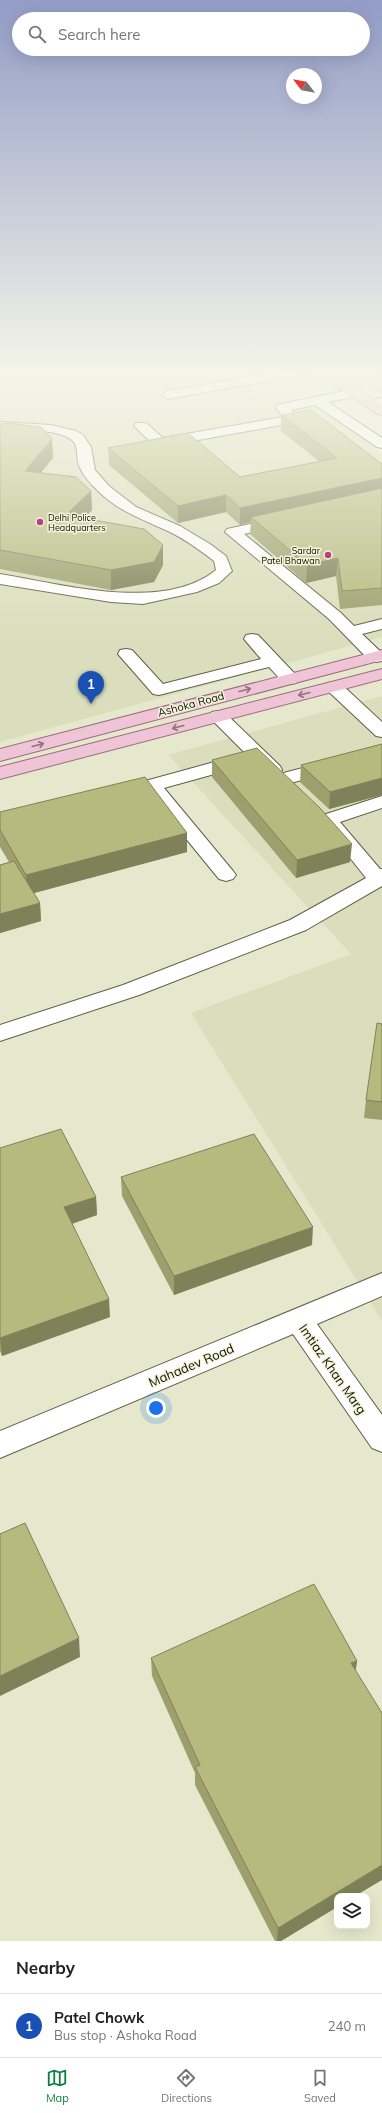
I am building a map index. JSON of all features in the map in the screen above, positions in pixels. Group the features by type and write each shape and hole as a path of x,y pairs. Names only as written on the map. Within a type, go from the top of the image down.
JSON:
{"main road":[{"name":"Ashoka Road","path":"0,755 379,656"},
{"name":"Ashoka Road","path":"0,773 382,674"}],"street":[{"path":"0,578 111,598 143,599 191,589 213,580 224,570 221,559 195,540 176,530 131,512 94,479 86,466 85,460"},
{"path":"292,519 232,532 335,616 379,656"},
{"path":"351,632 382,624"},
{"path":"252,639 290,679"},
{"path":"126,654 159,690 273,661"},
{"path":"334,687 382,732"},
{"path":"218,716 300,794"},
{"path":"283,779 382,753"},
{"path":"106,798 259,756"},
{"path":"152,785 226,875"},
{"path":"0,1032 131,990 298,925 380,877 322,815 382,802"},
{"name":"Mahadev Road","path":"0,1445 382,1284"},
{"name":"Imtiaz Khan Marg","path":"299,1320 382,1439"}],"shaded area":[{"path":"0,460 382,460 382,637 0,742"},
{"path":"382,696 382,1321 191,1013 351,954 168,755"}],"building":[{"name":"Delhi Police Headquarters","path":"0,460 35,460 25,471 76,477 91,491 66,515 144,529 163,545 154,562 111,570 0,550"},
{"path":"122,460 219,460 240,477 329,460 376,460 382,464 382,478 240,508 226,495 178,506"},
{"name":"Sardar Patel Bhawan","path":"382,488 382,588 342,591 338,558 307,565 251,517"},
{"path":"382,744 382,778 330,792 301,765"},
{"path":"257,748 320,808 352,844 297,860 212,760"},
{"path":"145,777 187,833 26,875 0,830 0,812"},
{"path":"14,861 40,903 0,914 0,865"},
{"path":"377,1023 382,1024 382,1102 366,1100"},
{"path":"61,1129 96,1197 64,1207 109,1299 0,1338 0,1148"},
{"path":"254,1134 313,1227 174,1276 121,1177"},
{"path":"25,1523 79,1638 0,1676 0,1534"},
{"path":"314,1584 357,1661 351,1663 382,1713 382,1865 278,1928 195,1767 200,1765 151,1658"}],"place":[{"name":"Delhi Police Headquarters","path":"40,522"},
{"name":"Sardar Patel Bhawan","path":"328,555"},
{"name":"Patel Chowk","path":"91,704"}]}
